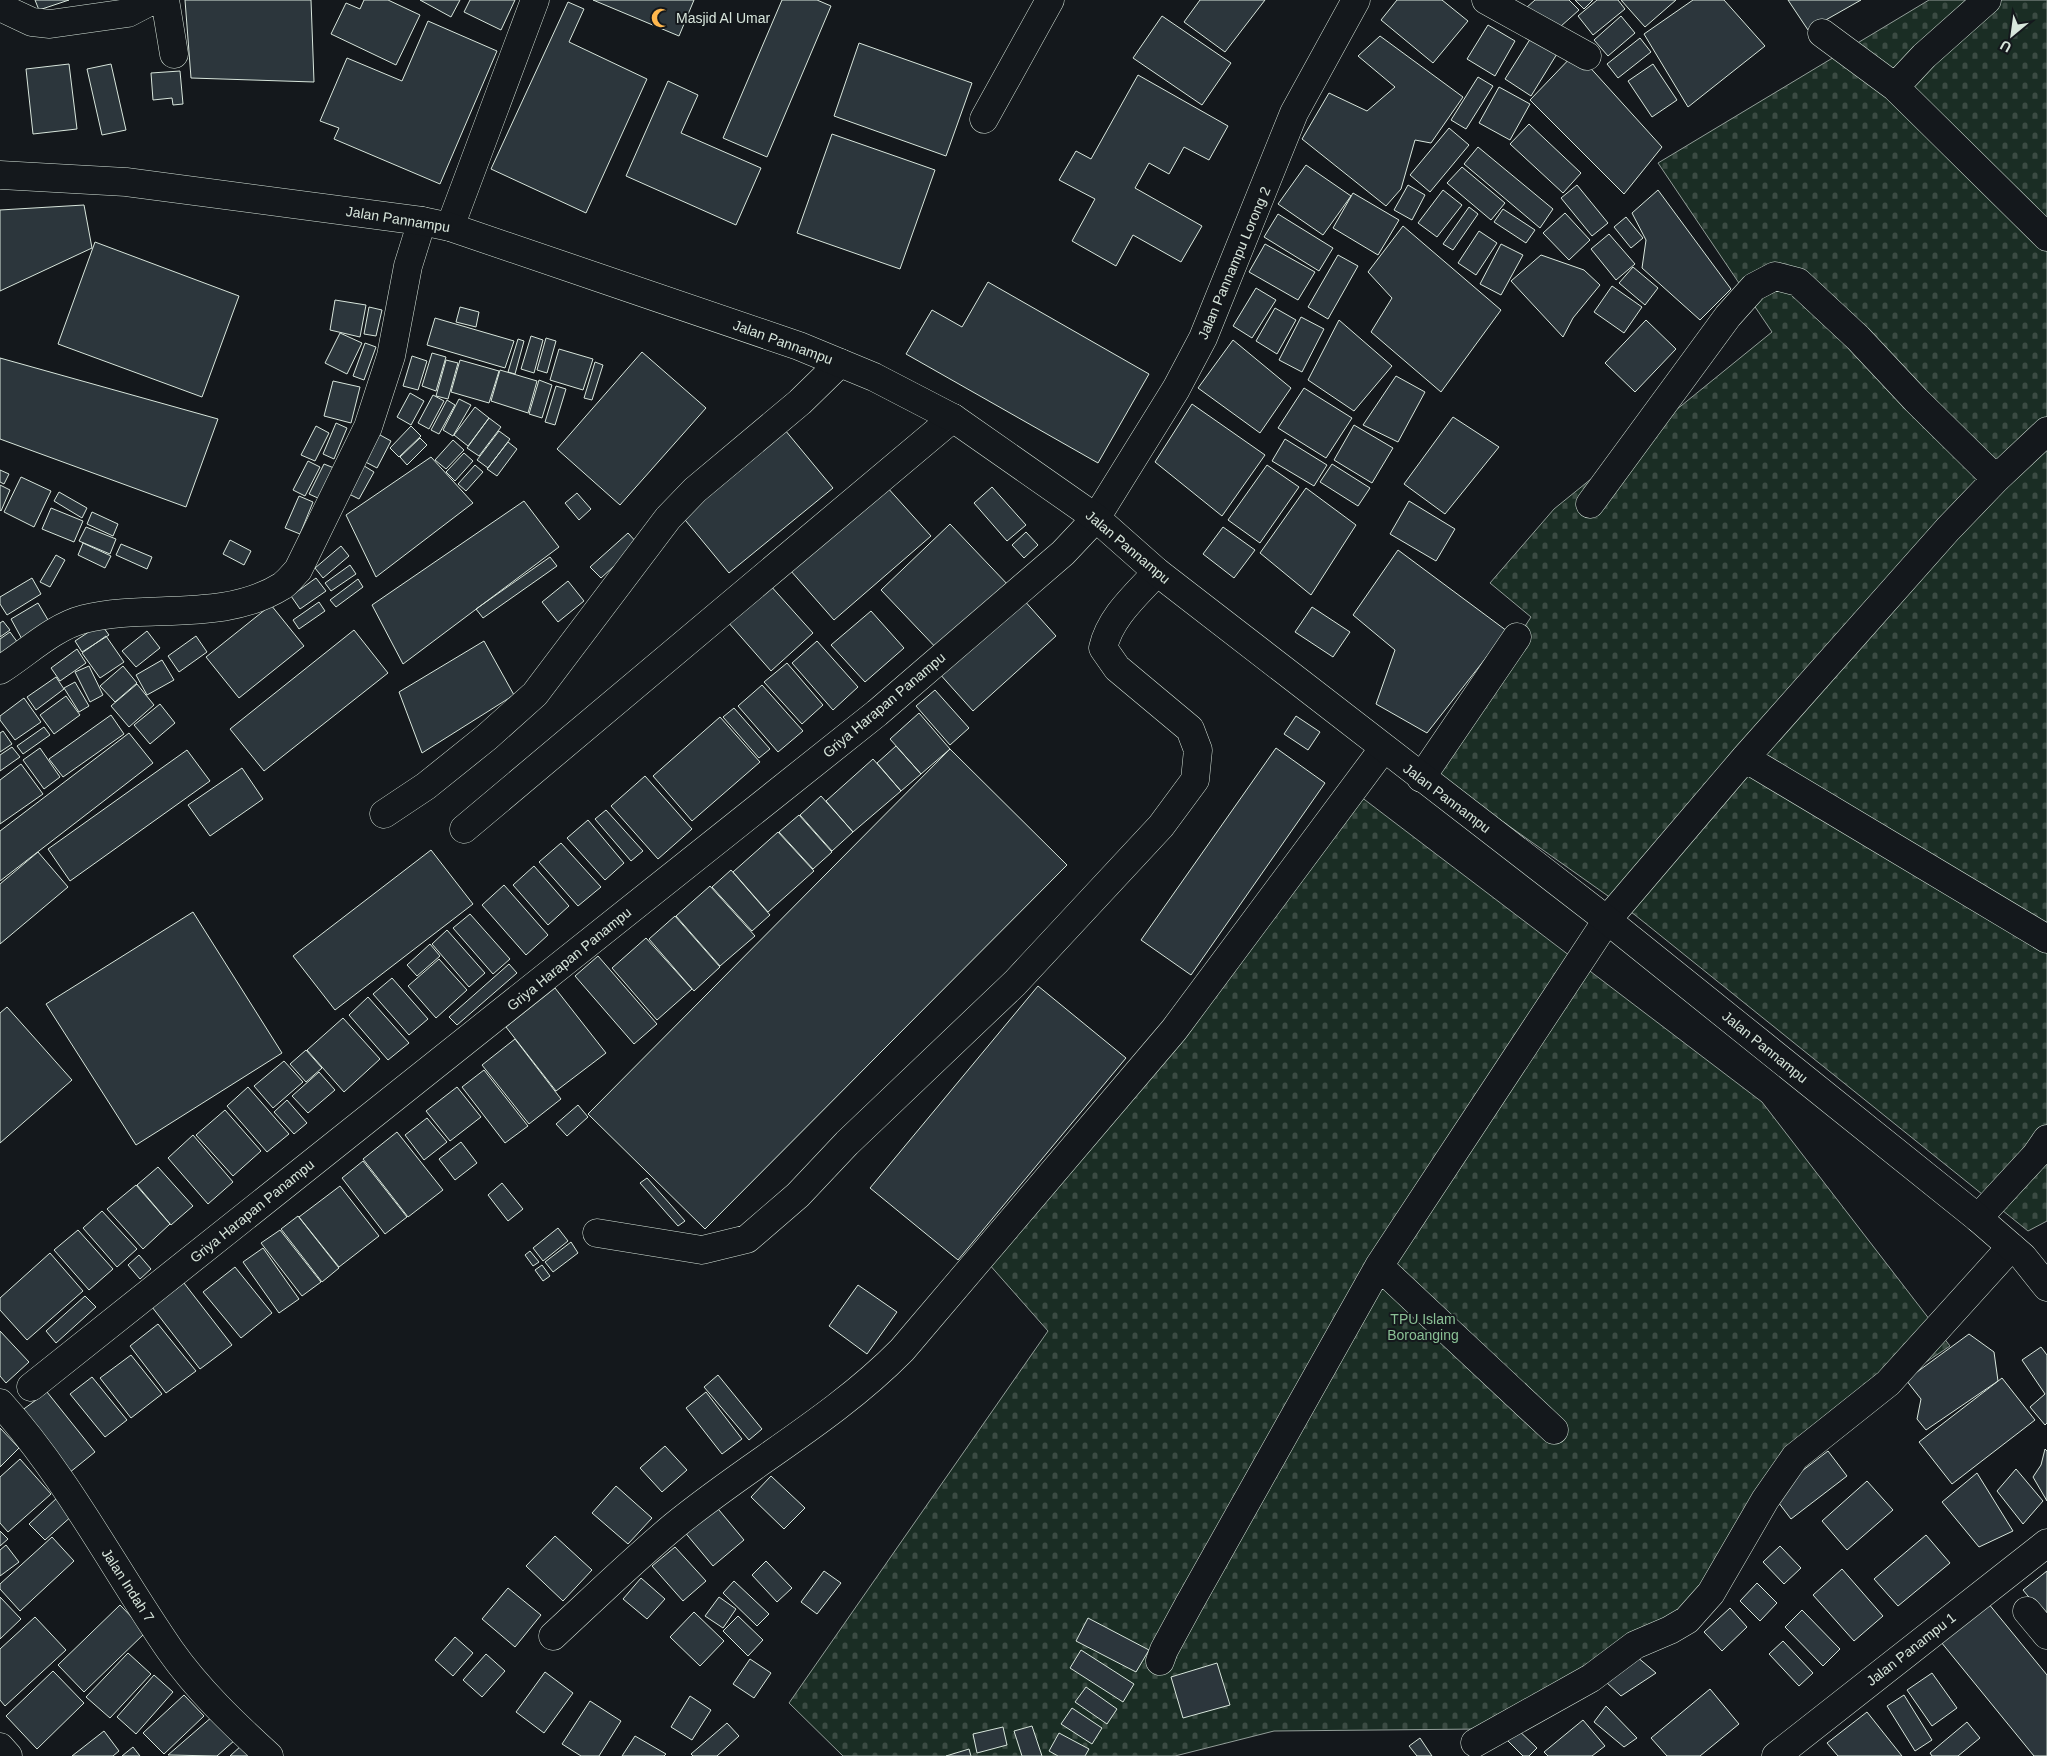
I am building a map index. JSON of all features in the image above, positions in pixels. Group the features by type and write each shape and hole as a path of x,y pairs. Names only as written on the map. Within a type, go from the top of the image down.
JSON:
{"street":[{"path":"0,6 32,22 50,24 128,13 153,0"},
{"path":"165,0 174,54"},
{"path":"450,227 535,0"},
{"path":"984,119 1050,0"},
{"name":"Jalan Pannampu Lorong 2","path":"1096,518 1176,389 1203,338 1294,113 1356,0"},
{"path":"1486,0 1587,56"},
{"path":"1895,87 1924,56 1987,0"},
{"path":"1822,33 1895,87 2047,237"},
{"name":"Jalan Pannampu","path":"0,176 126,182 422,220 450,227 799,346 874,377 953,418 1096,518 1157,572 1383,749 1607,920 1978,1218 2023,1257 2047,1286"},
{"path":"0,670 70,623 116,614 212,608 252,599 284,585 298,570 368,427 391,356 408,266 422,220"},
{"path":"1590,504 1728,316 1754,287 1775,276 1798,282 1996,479"},
{"path":"384,814 449,767 535,694 668,518 695,490 800,402 840,363"},
{"path":"464,829 953,418"},
{"path":"1160,1661 1189,1604 1380,1266 1607,920 1745,758 1948,529 1996,479 2047,431"},
{"name":"Griya Harapan Panampu","path":"31,1387 877,712 1062,552 1096,518"},
{"path":"597,1232 702,1250 747,1239 798,1195 894,1098 1015,983 1161,826 1195,780 1198,750 1190,729 1138,683 1117,668 1103,648 1108,631 1120,612 1157,572"},
{"path":"1421,778 1517,637"},
{"path":"552,1636 674,1526 838,1406 902,1350 1174,1030 1383,749"},
{"path":"1745,758 2047,939"},
{"path":"1978,1218 2036,1155 2047,1139"},
{"path":"1475,1743 1591,1678 1635,1645 1670,1630 1686,1620 1710,1593 1765,1500 1795,1457 1888,1383 2011,1247"},
{"path":"1380,1266 1554,1430"},
{"name":"Jalan Indah 7","path":"0,1403 37,1448 171,1652 205,1692 269,1756"},
{"name":"Jalan Panampu 1","path":"1776,1756 2047,1543"},
{"path":"2027,1611 2047,1635"},
{"path":"0,1747 8,1756"}],"green space":[{"path":"1929,0 2047,0 2047,1221 2028,1231 1635,915 1431,771 1531,617 1490,583 1554,509 1772,332 1658,163"},
{"name":"TPU Islam Boroanging","path":"1344,784 1762,1102 1950,1346 1780,1460 1689,1614 1480,1729 1274,1731 1175,1756 843,1756 789,1703 1048,1331 988,1263"}],"building":[{"path":"35,0 69,0 39,10"},
{"path":"185,0 311,0 314,82 191,78"},
{"path":"364,0 388,0 420,15 396,65 331,34 346,3 360,9"},
{"path":"420,0 460,0 451,17"},
{"path":"470,0 515,0 501,30 464,12"},
{"name":"Masjid Al Umar","path":"593,0 694,0 679,36"},
{"path":"782,0 817,0 831,6 767,157 723,138"},
{"path":"1200,0 1265,0 1225,52 1184,22"},
{"path":"1397,0 1442,0 1468,21 1433,63 1381,20"},
{"path":"1535,0 1569,0 1579,10 1551,35 1526,8"},
{"path":"1575,0 1593,0 1584,9"},
{"path":"1597,0 1618,0 1625,9 1593,35 1578,16"},
{"path":"1621,0 1676,0 1645,27"},
{"path":"1693,0 1724,0 1765,46 1688,107 1644,34"},
{"path":"1788,0 1861,0 1808,30"},
{"path":"568,2 584,9 569,42 647,79 586,213 491,169"},
{"path":"1162,16 1231,63 1202,105 1133,58"},
{"path":"1621,16 1635,33 1608,56 1594,40"},
{"path":"428,21 497,51 440,184 334,139 339,128 320,121 347,58 402,81"},
{"path":"1488,25 1515,41 1495,76 1467,59"},
{"path":"1534,33 1560,49 1531,96 1505,79"},
{"path":"1380,36 1463,97 1431,143 1415,140 1401,189 1386,206 1302,139 1329,93 1367,111 1395,87 1358,56"},
{"path":"1640,38 1651,52 1618,78 1607,64"},
{"path":"859,43 972,83 946,156 834,116"},
{"path":"1576,52 1662,147 1624,194 1530,100"},
{"path":"69,64 77,129 33,134 26,69"},
{"path":"111,64 126,130 102,135 87,69"},
{"path":"1653,64 1677,100 1652,117 1628,81"},
{"path":"180,71 183,104 173,105 172,98 153,100 151,73"},
{"path":"1138,75 1228,126 1209,160 1184,147 1169,174 1149,163 1135,188 1202,226 1181,262 1133,235 1116,266 1072,241 1095,199 1059,180 1076,151 1091,159"},
{"path":"1478,77 1493,86 1466,129 1451,120"},
{"path":"668,81 698,95 681,133 761,168 736,225 626,176"},
{"path":"1499,87 1530,104 1510,140 1479,123"},
{"path":"1529,124 1581,173 1563,193 1510,144"},
{"path":"1449,128 1469,145 1430,192 1410,175"},
{"path":"832,134 935,170 900,269 797,233"},
{"path":"1478,147 1553,209 1540,228 1464,164"},
{"path":"1306,165 1351,196 1323,235 1278,204"},
{"path":"1462,167 1505,203 1491,220 1447,183"},
{"path":"1408,185 1425,195 1412,220 1394,210"},
{"path":"1577,185 1608,223 1592,236 1561,198"},
{"path":"1443,190 1462,205 1437,237 1418,223"},
{"path":"1658,190 1731,289 1700,320 1642,268 1646,240 1632,213"},
{"path":"1353,193 1399,220 1378,255 1333,228"},
{"path":"84,205 92,248 0,291 0,210"},
{"path":"1469,207 1478,214 1453,250 1443,244"},
{"path":"1503,209 1535,230 1526,243 1494,222"},
{"path":"1565,213 1590,240 1569,260 1543,233"},
{"path":"1278,214 1333,248 1319,271 1264,237"},
{"path":"1626,217 1643,238 1631,248 1614,227"},
{"path":"1403,226 1501,310 1441,392 1371,332 1392,298 1368,272"},
{"path":"1479,231 1497,243 1476,275 1458,263"},
{"path":"1609,234 1635,264 1616,280 1591,249"},
{"path":"95,242 239,296 202,397 58,344"},
{"path":"1265,244 1315,272 1298,300 1249,272"},
{"path":"1501,244 1523,255 1501,295 1480,284"},
{"path":"1338,255 1358,266 1328,319 1308,307"},
{"path":"1541,255 1584,270 1600,285 1573,318 1563,337 1511,281"},
{"path":"1633,267 1658,288 1645,305 1619,283"},
{"path":"988,282 1149,374 1098,463 906,354 932,310 962,327"},
{"path":"1612,286 1642,307 1624,333 1594,312"},
{"path":"1256,288 1276,300 1252,338 1233,326"},
{"path":"335,300 366,305 360,337 330,330"},
{"path":"369,307 382,310 376,336 364,334"},
{"path":"460,307 479,312 476,327 456,322"},
{"path":"1275,308 1296,320 1277,354 1256,341"},
{"path":"1301,317 1324,329 1302,372 1279,360"},
{"path":"435,318 514,341 505,368 427,345"},
{"path":"1339,320 1392,366 1354,411 1308,380"},
{"path":"1646,320 1676,349 1635,392 1605,363"},
{"path":"340,333 362,343 347,374 325,363"},
{"path":"531,336 543,340 534,373 521,369"},
{"path":"546,338 556,341 547,373 537,370"},
{"path":"518,339 524,341 515,374 508,372"},
{"path":"1233,340 1291,388 1260,433 1198,388"},
{"path":"365,343 376,347 364,380 353,376"},
{"path":"559,349 593,359 583,390 550,380"},
{"path":"642,352 706,408 620,505 557,449"},
{"path":"432,353 446,357 436,391 422,386"},
{"path":"412,356 427,361 418,390 403,386"},
{"path":"0,358 218,419 186,507 0,439"},
{"path":"446,360 458,363 448,399 436,396"},
{"path":"460,360 499,371 489,403 451,392"},
{"path":"595,362 603,365 592,400 584,398"},
{"path":"500,370 537,381 528,413 491,401"},
{"path":"1396,376 1425,392 1398,442 1363,425"},
{"path":"539,380 552,385 542,418 529,414"},
{"path":"333,381 360,387 351,423 324,416"},
{"path":"556,386 566,389 555,425 545,422"},
{"path":"1304,388 1352,418 1326,458 1278,428"},
{"path":"410,393 424,401 411,425 397,417"},
{"path":"433,395 444,401 429,429 418,423"},
{"path":"459,399 471,405 453,436 443,430"},
{"path":"447,400 455,405 439,434 431,430"},
{"path":"1192,404 1265,455 1222,516 1155,462"},
{"path":"475,407 489,418 468,446 454,435"},
{"path":"1453,417 1499,447 1445,514 1404,484"},
{"path":"489,418 501,427 479,456 467,448"},
{"path":"336,423 347,428 334,459 323,454"},
{"path":"1354,425 1393,448 1372,483 1334,460"},
{"path":"316,426 329,433 315,461 301,455"},
{"path":"411,426 421,436 399,457 390,448"},
{"path":"371,430 391,441 377,468 356,457"},
{"path":"785,430 833,488 729,573 681,515"},
{"path":"499,431 510,439 488,468 477,460"},
{"path":"420,438 427,445 407,465 400,457"},
{"path":"1285,439 1327,465 1314,486 1272,461"},
{"path":"453,440 464,450 446,469 435,460"},
{"path":"508,442 517,449 497,476 487,469"},
{"path":"464,453 473,461 455,481 446,472"},
{"path":"431,457 473,503 376,577 346,515"},
{"path":"308,461 320,467 305,496 293,490"},
{"path":"324,464 334,468 320,499 309,494"},
{"path":"361,464 374,472 359,499 345,492"},
{"path":"1332,464 1370,488 1358,506 1320,482"},
{"path":"475,465 483,472 466,491 458,484"},
{"path":"1267,465 1299,487 1260,543 1228,520"},
{"path":"0,470 9,474 4,484 0,482"},
{"path":"21,477 51,491 34,527 4,512"},
{"path":"0,485 10,490 1,511 0,510"},
{"path":"886,486 931,536 834,620 790,570"},
{"path":"992,487 1026,525 1007,541 974,503"},
{"path":"1306,488 1356,525 1311,595 1260,553"},
{"path":"59,492 87,508 82,518 54,501"},
{"path":"577,493 591,509 579,520 565,503"},
{"path":"299,496 313,502 300,534 285,528"},
{"path":"524,501 559,547 403,664 372,605"},
{"path":"1409,501 1455,529 1436,561 1390,534"},
{"path":"51,508 83,521 74,542 42,529"},
{"path":"92,512 118,524 113,536 87,524"},
{"path":"950,524 1010,587 941,653 881,590"},
{"path":"86,527 116,539 110,554 79,541"},
{"path":"1223,527 1255,550 1234,578 1203,554"},
{"path":"1026,532 1038,545 1024,558 1012,545"},
{"path":"628,533 638,544 601,578 590,567"},
{"path":"230,540 251,551 244,565 223,554"},
{"path":"83,543 111,556 105,568 78,555"},
{"path":"121,544 152,557 147,569 116,555"},
{"path":"341,546 349,556 323,578 315,568"},
{"path":"1398,550 1507,631 1427,733 1376,704 1395,650 1353,615"},
{"path":"56,555 65,560 50,587 40,582"},
{"path":"550,557 557,566 483,618 476,609"},
{"path":"350,565 356,574 331,591 325,583"},
{"path":"32,578 41,594 7,615 0,604 0,597"},
{"path":"316,578 326,591 300,609 291,596"},
{"path":"358,579 363,587 336,607 330,600"},
{"path":"568,581 584,601 558,622 542,602"},
{"path":"769,584 813,633 771,671 727,621"},
{"path":"1022,598 1056,636 973,711 938,672"},
{"path":"319,602 325,611 299,629 293,620"},
{"path":"38,603 51,625 23,641 11,619"},
{"path":"271,605 304,646 239,698 206,657"},
{"path":"1312,607 1350,632 1333,657 1295,632"},
{"path":"871,611 904,648 865,682 831,645"},
{"path":"3,621 10,630 0,637 0,623"},
{"path":"101,624 109,635 82,652 75,641"},
{"path":"354,630 388,673 264,771 230,729"},
{"path":"147,631 160,648 136,667 122,651"},
{"path":"10,632 18,643 0,656 0,639"},
{"path":"106,636 124,662 100,678 82,653"},
{"path":"196,636 207,652 179,672 168,656"},
{"path":"484,641 514,695 422,753 399,692"},
{"path":"817,641 858,687 833,710 792,663"},
{"path":"77,649 86,663 60,681 51,668"},
{"path":"162,660 174,680 147,695 136,675"},
{"path":"787,663 823,705 802,724 764,682"},
{"path":"89,666 103,695 90,702 75,672"},
{"path":"123,666 137,683 115,702 100,686"},
{"path":"56,677 64,689 36,710 27,697"},
{"path":"75,682 89,706 79,712 64,688"},
{"path":"137,684 154,705 129,727 111,706"},
{"path":"762,685 803,731 778,752 738,706"},
{"path":"935,690 969,728 950,745 916,706"},
{"path":"66,696 80,715 54,734 40,715"},
{"path":"24,698 41,722 15,740 0,720 0,716"},
{"path":"160,704 175,723 150,744 134,725"},
{"path":"734,708 770,749 759,758 723,717"},
{"path":"919,713 950,749 921,774 890,739"},
{"path":"111,715 124,734 63,777 49,759"},
{"path":"1296,716 1320,732 1308,750 1284,734"},
{"path":"720,717 760,762 692,821 653,776"},
{"path":"44,727 50,735 23,754 17,746"},
{"path":"3,731 12,744 0,752 0,733"},
{"path":"129,733 153,763 0,881 0,831"},
{"path":"896,746 921,774 901,791 877,763"},
{"path":"12,747 20,757 0,771 0,755"},
{"path":"40,748 60,777 44,789 23,760"},
{"path":"1276,748 1325,783 1191,975 1141,940"},
{"path":"950,749 1067,865 705,1229 588,1114"},
{"path":"187,750 210,781 70,881 48,849"},
{"path":"873,759 901,791 853,832 826,801"},
{"path":"21,764 43,794 0,824 0,780"},
{"path":"242,768 263,799 210,836 188,805"},
{"path":"645,776 692,829 658,859 611,806"},
{"path":"821,796 853,832 832,851 800,815"},
{"path":"606,810 643,851 631,861 595,819"},
{"path":"799,815 832,852 813,869 779,832"},
{"path":"588,820 624,863 605,880 567,838"},
{"path":"778,832 814,871 768,912 733,872"},
{"path":"561,843 601,887 578,906 539,862"},
{"path":"431,850 473,904 335,1010 293,956"},
{"path":"38,852 68,887 0,944 0,884"},
{"path":"534,866 569,906 548,925 513,885"},
{"path":"731,870 770,915 752,931 712,887"},
{"path":"504,885 548,935 526,955 482,905"},
{"path":"710,886 755,936 720,966 676,916"},
{"path":"193,912 282,1053 136,1145 46,1004"},
{"path":"470,914 510,959 493,974 453,928"},
{"path":"675,916 720,967 694,991 649,939"},
{"path":"447,930 485,973 469,987 432,944"},
{"path":"646,938 692,989 657,1020 612,968"},
{"path":"430,944 440,956 417,976 407,965"},
{"path":"598,956 657,1024 634,1044 575,976"},
{"path":"439,959 467,990 436,1018 408,986"},
{"path":"509,964 517,973 457,1025 449,1017"},
{"path":"392,978 428,1019 409,1035 373,994"},
{"path":"1038,986 1126,1058 958,1260 870,1188"},
{"path":"555,988 606,1053 556,1091 506,1027"},
{"path":"368,997 409,1043 388,1060 349,1015"},
{"path":"7,1007 72,1080 0,1143 0,1013"},
{"path":"343,1018 380,1059 344,1092 307,1050"},
{"path":"515,1039 561,1099 529,1124 482,1065"},
{"path":"306,1050 322,1068 306,1082 290,1064"},
{"path":"284,1061 303,1082 273,1108 254,1086"},
{"path":"484,1070 528,1126 505,1143 462,1087"},
{"path":"319,1072 335,1090 308,1113 292,1096"},
{"path":"248,1087 289,1134 267,1152 227,1106"},
{"path":"457,1087 481,1117 450,1141 426,1111"},
{"path":"287,1100 307,1123 294,1134 274,1112"},
{"path":"578,1105 588,1117 567,1136 556,1124"},
{"path":"225,1110 261,1151 233,1176 196,1135"},
{"path":"427,1118 447,1142 424,1160 405,1135"},
{"path":"397,1132 443,1190 408,1217 363,1159"},
{"path":"193,1135 233,1182 208,1204 168,1158"},
{"path":"461,1142 477,1163 455,1180 439,1159"},
{"path":"363,1161 407,1217 385,1234 342,1178"},
{"path":"158,1167 193,1206 171,1225 137,1185"},
{"path":"647,1178 685,1221 678,1226 640,1183"},
{"path":"502,1183 523,1209 508,1221 488,1195"},
{"path":"136,1185 170,1224 143,1249 107,1209"},
{"path":"340,1186 379,1236 339,1267 299,1217"},
{"path":"102,1211 137,1249 117,1267 83,1228"},
{"path":"298,1216 339,1268 322,1282 281,1229"},
{"path":"558,1228 568,1241 543,1261 533,1248"},
{"path":"78,1230 113,1269 89,1290 54,1250"},
{"path":"280,1230 321,1282 302,1296 261,1243"},
{"path":"571,1242 578,1253 553,1272 545,1262"},
{"path":"263,1248 299,1299 279,1313 243,1262"},
{"path":"530,1251 539,1262 533,1266 525,1255"},
{"path":"50,1253 83,1291 27,1340 0,1310 0,1298"},
{"path":"139,1255 151,1269 140,1279 128,1265"},
{"path":"542,1265 550,1276 543,1281 535,1270"},
{"path":"235,1267 272,1313 241,1338 203,1292"},
{"path":"184,1283 232,1345 200,1369 152,1307"},
{"path":"858,1285 897,1312 867,1354 829,1326"},
{"path":"85,1296 96,1307 56,1343 46,1331"},
{"path":"158,1324 196,1371 166,1393 130,1346"},
{"path":"0,1331 29,1362 6,1383 0,1376"},
{"path":"1969,1334 1994,1352 1998,1381 1926,1430 1917,1419 1921,1399 1906,1380"},
{"path":"2041,1347 2047,1355 2047,1423 2045,1425 2030,1407 2045,1394 2022,1360"},
{"path":"131,1355 162,1394 131,1418 100,1378"},
{"path":"718,1375 762,1429 749,1440 704,1387"},
{"path":"92,1377 127,1420 105,1437 70,1394"},
{"path":"2002,1378 2035,1420 1952,1484 1919,1442"},
{"path":"47,1392 95,1452 69,1473 21,1411"},
{"path":"706,1392 742,1439 722,1454 686,1408"},
{"path":"0,1428 19,1448 0,1467"},
{"path":"665,1446 687,1470 662,1492 640,1468"},
{"path":"2045,1449 2047,1451 2047,1501 2033,1477 2041,1465"},
{"path":"1828,1451 1847,1476 1791,1519 1772,1494"},
{"path":"20,1459 51,1494 8,1532 0,1523 0,1477"},
{"path":"2016,1469 2043,1501 2023,1524 1997,1491"},
{"path":"1977,1473 2013,1531 1979,1547 1942,1502"},
{"path":"771,1476 805,1508 784,1529 751,1497"},
{"path":"1867,1481 1893,1510 1847,1550 1822,1521"},
{"path":"616,1486 652,1518 628,1544 592,1513"},
{"path":"58,1497 74,1514 45,1540 29,1524"},
{"path":"714,1504 744,1540 713,1566 683,1530"},
{"path":"0,1531 8,1539 0,1546"},
{"path":"1926,1535 1950,1563 1898,1606 1874,1579"},
{"path":"555,1536 592,1570 563,1601 526,1566"},
{"path":"52,1537 74,1561 20,1611 0,1589 0,1584"},
{"path":"6,1545 19,1562 0,1576 0,1550"},
{"path":"1780,1546 1801,1568 1784,1584 1763,1562"},
{"path":"675,1547 706,1581 683,1601 652,1566"},
{"path":"766,1561 792,1588 777,1602 752,1575"},
{"path":"1842,1569 1883,1616 1854,1641 1813,1595"},
{"path":"824,1571 841,1583 817,1614 801,1602"},
{"path":"2047,1571 2047,1619 2023,1590"},
{"path":"641,1578 665,1599 647,1619 623,1599"},
{"path":"734,1581 769,1614 757,1626 723,1593"},
{"path":"1757,1583 1777,1603 1760,1621 1740,1601"},
{"path":"508,1588 541,1615 515,1647 482,1619"},
{"path":"0,1597 21,1619 0,1639"},
{"path":"719,1597 736,1609 723,1628 705,1616"},
{"path":"1988,1603 2047,1675 2047,1756 2034,1756 1941,1642"},
{"path":"120,1605 146,1632 84,1692 58,1665"},
{"path":"1730,1608 1747,1627 1722,1651 1704,1632"},
{"path":"1802,1610 1840,1649 1823,1666 1785,1627"},
{"path":"694,1612 724,1641 700,1666 670,1637"},
{"path":"738,1616 763,1640 748,1656 723,1631"},
{"path":"35,1617 66,1650 5,1706 0,1700 0,1649"},
{"path":"1088,1618 1149,1650 1136,1672 1076,1641"},
{"path":"455,1637 473,1653 453,1676 435,1660"},
{"path":"1783,1641 1813,1673 1799,1686 1769,1654"},
{"path":"1081,1650 1134,1684 1123,1702 1070,1668"},
{"path":"128,1653 151,1674 110,1718 86,1697"},
{"path":"486,1654 505,1671 482,1697 463,1680"},
{"path":"1636,1656 1656,1673 1621,1696 1604,1680"},
{"path":"750,1659 771,1673 754,1698 733,1684"},
{"path":"1217,1663 1230,1705 1183,1718 1171,1677"},
{"path":"53,1671 84,1703 37,1749 6,1716"},
{"path":"545,1672 573,1693 544,1733 516,1712"},
{"path":"1932,1673 1957,1708 1932,1726 1907,1690"},
{"path":"154,1675 173,1692 136,1734 117,1717"},
{"path":"1086,1687 1117,1709 1107,1724 1075,1702"},
{"path":"1710,1689 1739,1724 1700,1756 1667,1756 1651,1738"},
{"path":"184,1695 204,1716 164,1754 143,1733"},
{"path":"1904,1695 1932,1740 1915,1751 1887,1706"},
{"path":"690,1696 711,1710 692,1740 671,1727"},
{"path":"590,1701 621,1721 599,1756 581,1756 562,1744"},
{"path":"1606,1706 1637,1738 1624,1747 1594,1722"},
{"path":"1072,1708 1102,1728 1092,1744 1061,1724"},
{"path":"1867,1712 1902,1756 1838,1756 1827,1743"},
{"path":"213,1716 235,1740 217,1756 168,1755"},
{"path":"1583,1720 1605,1746 1592,1756 1548,1756 1544,1752"},
{"path":"1967,1722 1980,1738 1958,1756 1932,1756 1930,1753"},
{"path":"727,1723 739,1736 717,1756 693,1756 691,1754"},
{"path":"1032,1726 1042,1756 1022,1756 1014,1731"},
{"path":"1514,1726 1537,1748 1529,1756 1523,1756 1504,1737"},
{"path":"1003,1727 1007,1745 977,1753 973,1734"},
{"path":"104,1731 119,1751 113,1756 72,1756"},
{"path":"1059,1733 1089,1749 1085,1756 1058,1756 1049,1751"},
{"path":"635,1736 666,1754 664,1756 622,1756"},
{"path":"1420,1738 1432,1756 1417,1756 1409,1746"},
{"path":"242,1745 253,1756 230,1756"},
{"path":"133,1747 140,1756 122,1756"},
{"path":"969,1749 971,1756 946,1756"}],"place":[{"name":"Masjid Al Umar","path":"661,18"}]}
